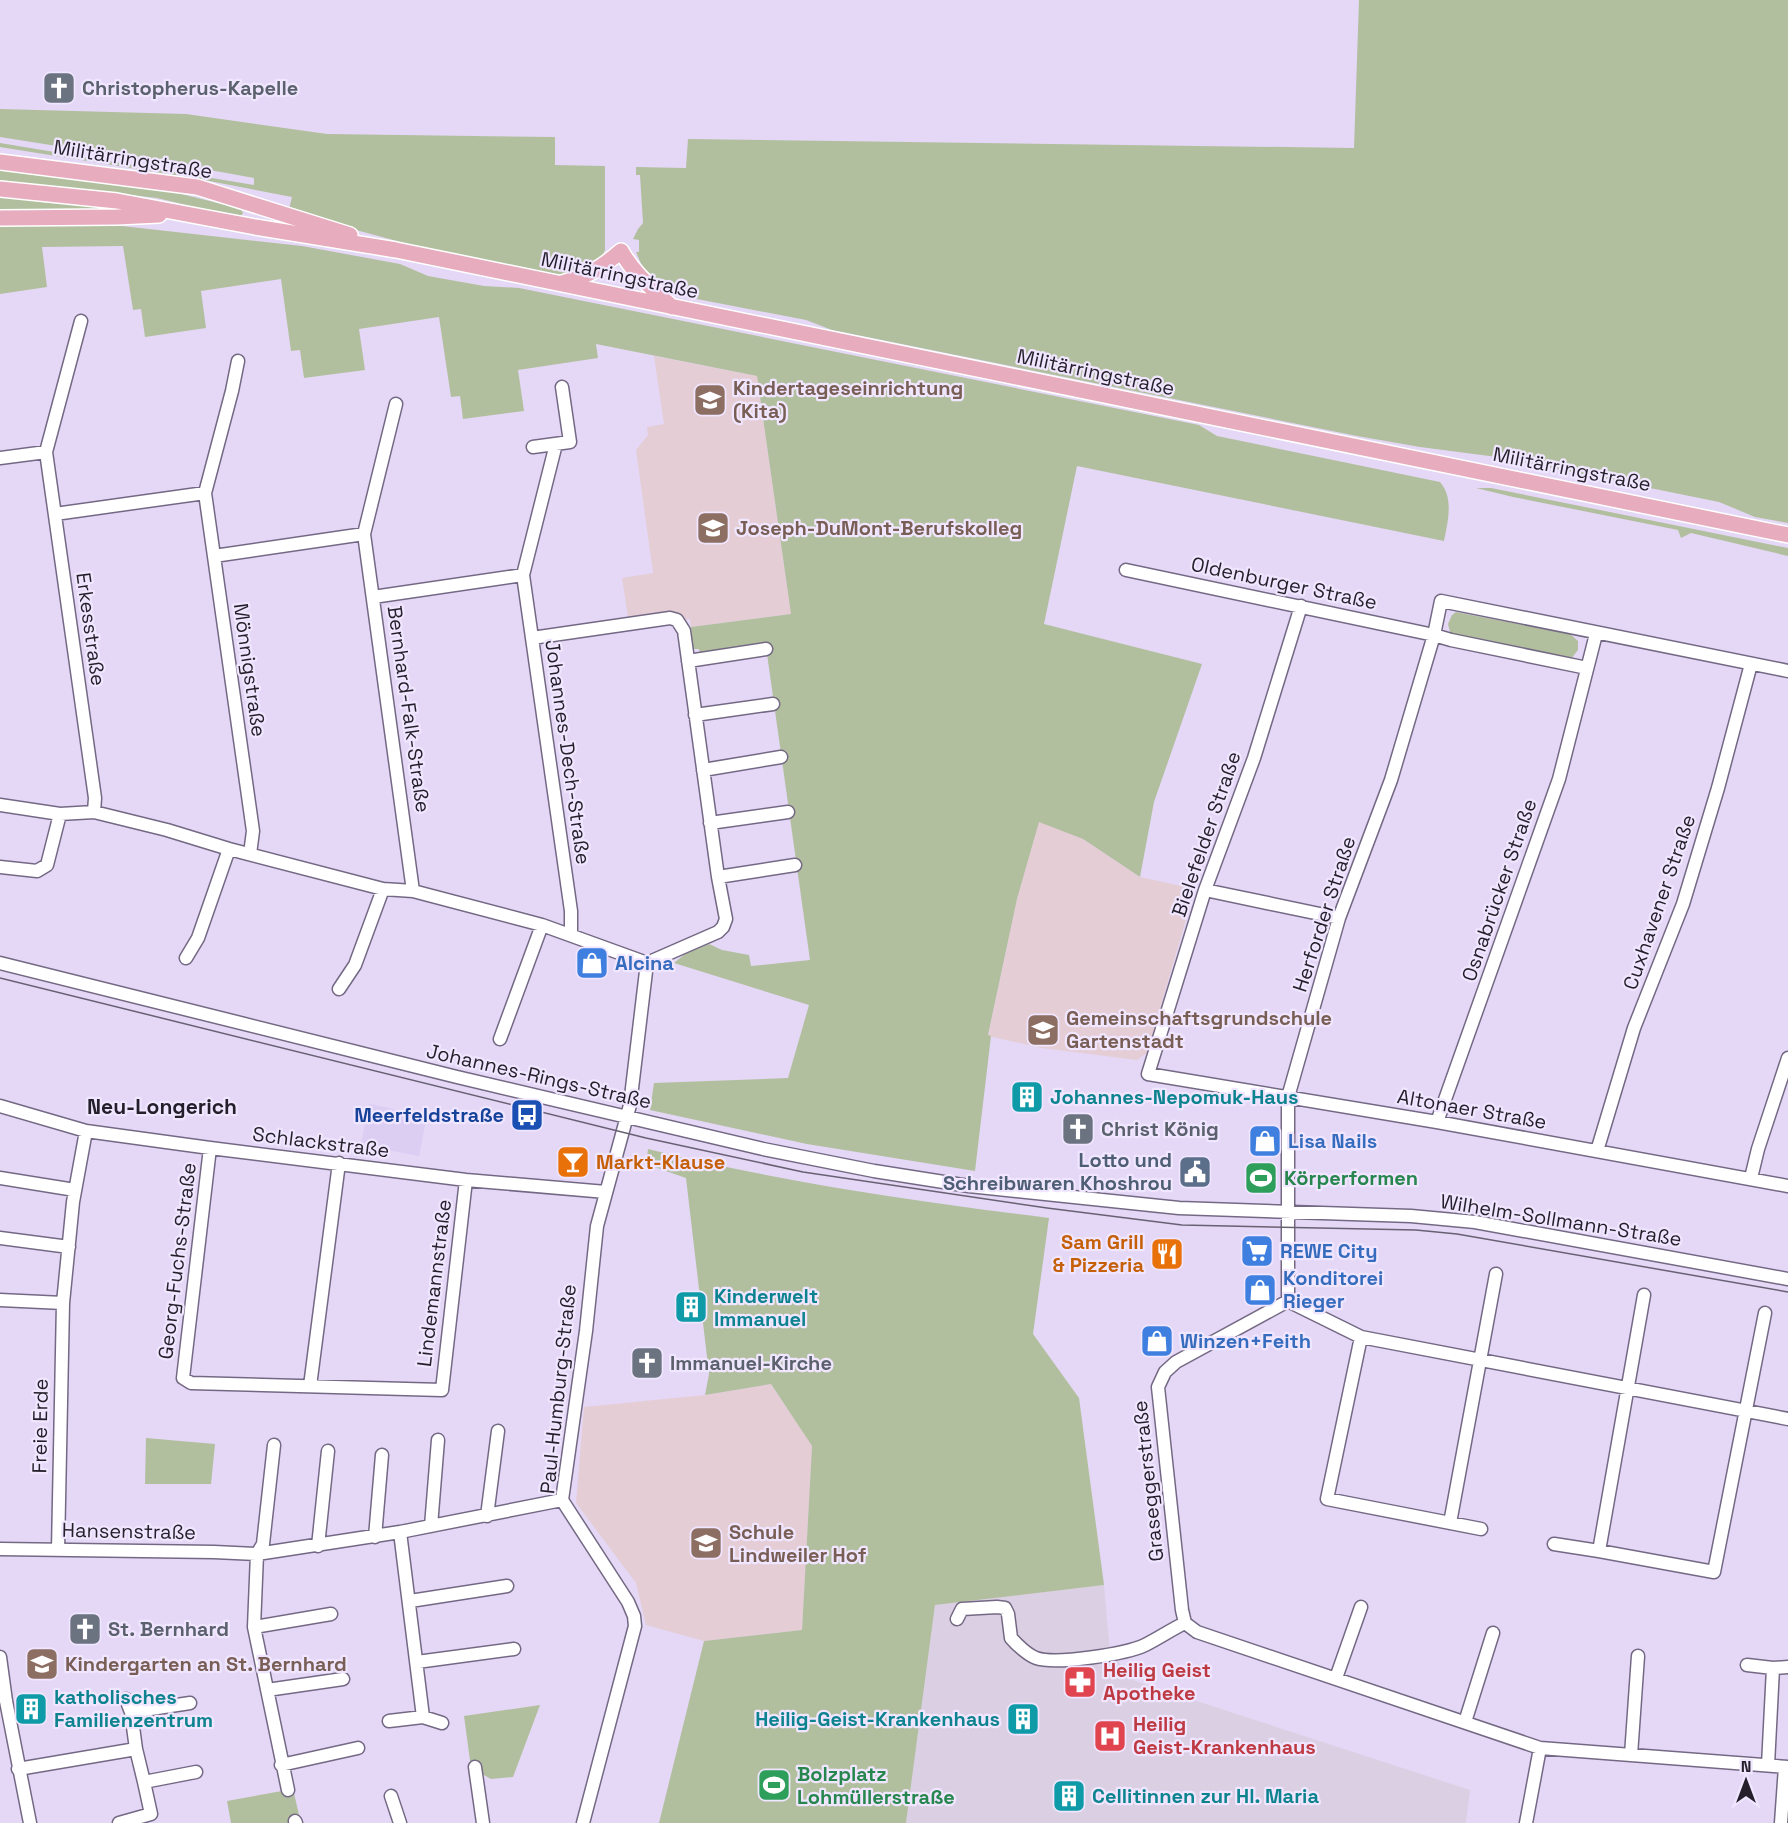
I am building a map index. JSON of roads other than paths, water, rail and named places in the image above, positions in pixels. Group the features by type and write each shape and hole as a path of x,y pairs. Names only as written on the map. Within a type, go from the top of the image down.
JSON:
{"main road":[{"name":"Militärringstraße","path":"0,162 197,187 260,205 396,250"},
{"name":"Militärringstraße","path":"0,189 87,196 396,250 1788,535"},
{"path":"255,227 260,205"},
{"path":"0,218 117,217 182,213"},
{"path":"560,284 587,276 621,251 642,280 672,307"}],"street":[{"name":"Erkesstraße","path":"81,321 46,452 95,798 94,812"},
{"name":"Mönnigstraße","path":"238,361 205,493 253,831 250,854"},
{"name":"Johannes-Dech-Straße","path":"562,387 570,442 556,444 523,575 571,911 571,935"},
{"name":"Bernhard-Falk-Straße","path":"396,404 364,534 414,891"},
{"path":"533,447 556,444"},
{"path":"0,458 46,452"},
{"path":"55,514 205,493"},
{"path":"214,556 364,534"},
{"name":"Oldenburger Straße","path":"1126,570 1587,668"},
{"path":"373,597 523,575"},
{"path":"1434,635 1441,601 1788,671"},
{"name":"Bielefelder Straße","path":"1148,1074 1205,890 1254,758 1301,606"},
{"path":"0,805 60,814 94,812 383,889 414,891 542,925 647,963 711,935 723,927 726,919 710,823 684,631 677,620 670,618 532,638"},
{"path":"1587,668 1596,634"},
{"name":"Herforder Straße","path":"1288,1300 1288,1097 1340,918 1391,780 1434,635"},
{"path":"688,661 766,650"},
{"name":"Cuxhavener Straße","path":"1597,1151 1634,1028 1683,904 1718,788 1751,664"},
{"name":"Osnabrücker Straße","path":"1437,1122 1559,779 1587,668"},
{"path":"695,715 773,704"},
{"path":"703,770 781,757"},
{"path":"710,823 788,812"},
{"path":"0,867 38,871 47,866 60,814"},
{"path":"186,958 198,938 229,849"},
{"path":"718,877 795,866"},
{"path":"339,990 355,965 383,889"},
{"path":"1205,890 1340,918"},
{"path":"500,1039 542,925"},
{"name":"Johannes-Rings-Straße","path":"0,963 457,1077 793,1156 969,1186 1075,1197"},
{"path":"627,1117 647,963"},
{"path":"1751,1178 1758,1149 1788,1058"},
{"name":"Altonaer Straße","path":"1148,1074 1437,1122 1788,1186"},
{"name":"Schlackstraße","path":"0,1106 86,1131 466,1180 606,1192"},
{"name":"Paul-Humburg-Straße","path":"582,1823 635,1626 634,1616 628,1602 562,1500 586,1332 597,1226 627,1117"},
{"name":"Freie Erde","path":"58,1550 63,1302 75,1190 86,1131"},
{"name":"Georg-Fuchs-Straße","path":"210,1148 183,1378 191,1383 310,1386"},
{"path":"310,1386 339,1163"},
{"path":"0,1178 75,1190"},
{"name":"Lindemannstraße","path":"310,1386 442,1390 466,1180"},
{"name":"Wilhelm-Sollmann-Straße","path":"1075,1197 1179,1209 1411,1216 1475,1222 1788,1279"},
{"path":"0,1238 69,1247"},
{"path":"1450,1523 1496,1274"},
{"path":"1599,1551 1644,1295"},
{"path":"0,1300 63,1302"},
{"path":"1288,1300 1361,1337 1788,1419"},
{"name":"Graseggerstraße","path":"1185,1623 1158,1387 1165,1372 1176,1362 1288,1300"},
{"path":"1554,1544 1714,1572 1765,1313"},
{"path":"1361,1337 1327,1499 1481,1529"},
{"path":"487,1516 498,1431"},
{"path":"431,1526 438,1440"},
{"path":"274,1445 263,1544 257,1554 254,1627 288,1790"},
{"path":"318,1546 328,1451"},
{"path":"375,1537 382,1455"},
{"name":"Hansenstraße","path":"0,1549 257,1554 375,1537 562,1500"},
{"path":"400,1532 423,1717"},
{"path":"410,1601 507,1586"},
{"path":"1336,1678 1361,1607"},
{"path":"957,1619 962,1609 1005,1608 1011,1638 1036,1658 1050,1659 1106,1656 1122,1652 1144,1646 1185,1623 1197,1632 1540,1748 1786,1767 1781,1823"},
{"path":"254,1627 331,1614"},
{"path":"1465,1722 1493,1633"},
{"path":"417,1662 514,1649"},
{"path":"1631,1755 1638,1656"},
{"path":"0,1658 3,1701 30,1823"},
{"path":"1747,1665 1788,1667"},
{"path":"1768,1765 1773,1668"},
{"path":"267,1690 343,1679"},
{"path":"119,1823 152,1819 136,1749 131,1713 126,1699"},
{"path":"131,1713 190,1703"},
{"path":"389,1721 423,1717 442,1723"},
{"path":"281,1765 358,1748"},
{"path":"1526,1823 1540,1748"},
{"path":"18,1769 136,1749"},
{"path":"475,1767 483,1823"},
{"path":"144,1782 196,1772"},
{"path":"392,1796 400,1823"}],"tram line":[{"path":"0,978 646,1138 803,1172 1047,1208 1182,1225 1416,1230 1457,1234 1788,1292"}],"place":[{"name":"Christopherus-Kapelle","path":"59,88"},
{"name":"Kindertageseinrichtung (Kita)","path":"710,400"},
{"name":"Joseph-DuMont-Berufskolleg","path":"713,528"},
{"name":"Alcina","path":"592,963"},
{"name":"Gemeinschaftsgrundschule Gartenstadt","path":"1043,1030"},
{"name":"Johannes-Nepomuk-Haus","path":"1027,1097"},
{"name":"Meerfeldstraße","path":"527,1115"},
{"name":"Christ König","path":"1078,1129"},
{"name":"Lisa Nails","path":"1265,1141"},
{"name":"Markt-Klause","path":"573,1162"},
{"name":"Lotto und Schreibwaren Khoshrou","path":"1195,1172"},
{"name":"Körperformen","path":"1261,1178"},
{"name":"REWE City","path":"1257,1251"},
{"name":"Sam Grill & Pizzeria","path":"1167,1254"},
{"name":"Konditorei Rieger","path":"1260,1290"},
{"name":"Kinderwelt Immanuel","path":"691,1307"},
{"name":"Winzen+Feith","path":"1157,1341"},
{"name":"Immanuel-Kirche","path":"647,1363"},
{"name":"Schule Lindweiler Hof","path":"706,1543"},
{"name":"St. Bernhard","path":"85,1629"},
{"name":"Kindergarten an St. Bernhard","path":"42,1664"},
{"name":"Heilig Geist Apotheke","path":"1080,1682"},
{"name":"katholisches Familienzentrum","path":"31,1709"},
{"name":"Heilig-Geist-Krankenhaus","path":"1023,1719"},
{"name":"Heilig Geist-Krankenhaus","path":"1110,1736"},
{"name":"Bolzplatz Lohmüllerstraße","path":"774,1785"},
{"name":"Cellitinnen zur Hl. Maria","path":"1069,1796"}],"district":[{"name":"Neu-Longerich","path":"162,1107"}]}
